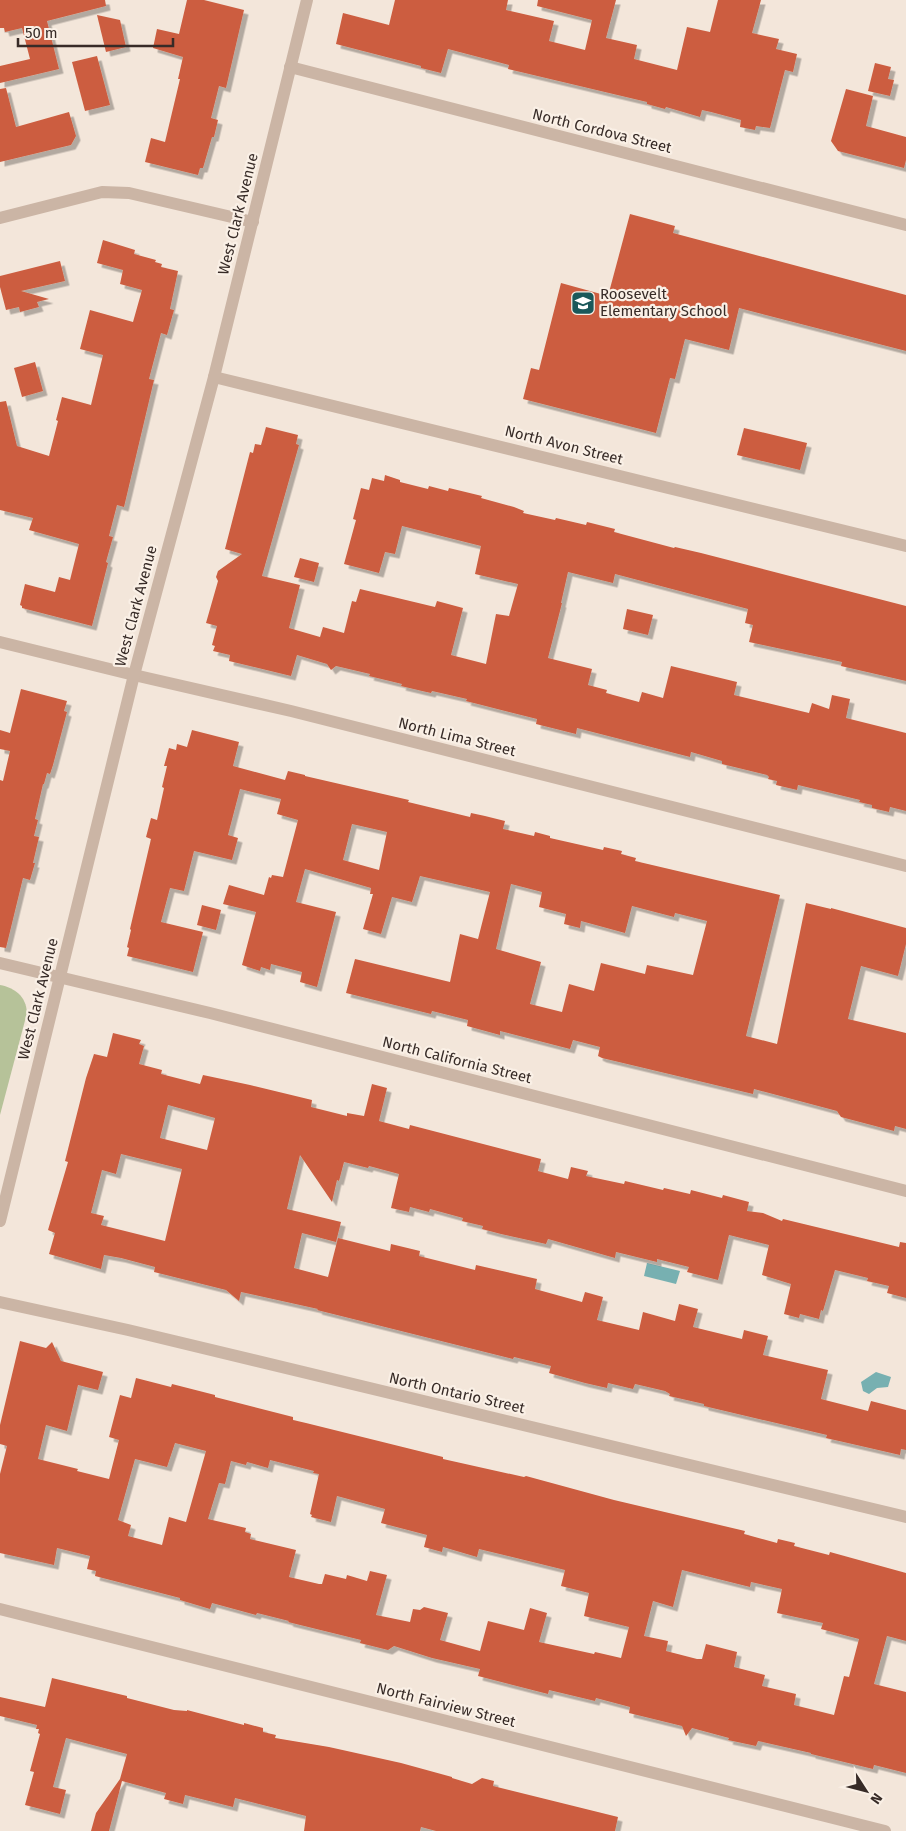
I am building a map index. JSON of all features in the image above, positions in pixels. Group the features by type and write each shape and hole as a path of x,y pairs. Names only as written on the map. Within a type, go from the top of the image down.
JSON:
{"street":[{"name":"West Clark Avenue","path":"0,1221 134,675 214,378 306,0"},
{"name":"North Cordova Street","path":"290,67 906,225"},
{"path":"0,218 102,192 128,193 253,222"},
{"name":"North Avon Street","path":"214,378 906,546"},
{"name":"North Lima Street","path":"0,642 134,675 291,710 906,866"},
{"name":"North California Street","path":"0,962 210,1013 906,1191"},
{"name":"North Ontario Street","path":"0,1302 138,1333 906,1517"},
{"name":"North Fairview Street","path":"0,1609 59,1626 885,1831"}],"green space":[{"path":"0,985 10,988 22,997 27,1013 0,1115"}],"water":[{"path":"647,1263 680,1271 676,1284 644,1276"},
{"path":"876,1372 891,1377 888,1387 877,1388 869,1394 863,1391 861,1382"}],"building":[{"path":"0,0 105,0 106,6 47,21 59,69 0,83 0,66 30,59 22,28 5,32 4,28 0,28"},
{"path":"187,0 204,0 244,10 226,88 219,86 211,118 218,120 214,137 212,137 203,168 200,168 198,175 145,162 151,138 165,142 180,79 178,79 183,57 153,48 157,29 179,34"},
{"path":"395,0 508,0 506,10 554,21 549,41 585,50 592,20 537,6 538,0 616,0 606,38 637,45 634,59 677,70 687,27 710,32 718,0 761,0 752,33 779,39 776,49 797,54 793,72 785,70 770,128 756,126 755,130 740,127 741,120 711,112 702,110 700,117 666,107 665,109 647,104 647,102 508,69 509,65 448,49 441,73 336,44 343,13 389,25"},
{"path":"97,15 120,20 126,47 106,52"},
{"path":"97,56 110,105 85,111 72,62"},
{"path":"875,63 891,67 888,79 894,80 890,96 868,91"},
{"path":"6,88 16,127 69,112 76,136 71,145 0,162 0,89"},
{"path":"846,89 873,96 866,126 906,137 904,168 838,151 831,141"},
{"path":"630,214 675,226 673,233 906,295 906,351 739,308 729,350 685,339 675,379 670,378 656,433 523,399 531,368 539,370 561,283 608,296"},
{"path":"103,240 135,250 134,254 156,260 155,262 162,264 161,267 178,271 170,309 174,310 167,335 161,333 149,379 154,380 124,507 117,505 109,536 113,537 92,626 22,608 20,605 25,584 55,592 59,577 70,580 79,544 29,530 33,518 0,510 0,402 6,401 17,446 49,456 62,397 91,405 103,355 80,349 90,310 133,322 142,290 120,284 123,270 97,263"},
{"path":"60,261 65,281 21,291 49,299 37,302 39,307 20,312 19,307 6,310 0,287 0,276"},
{"path":"35,362 43,391 22,397 14,368"},
{"path":"266,427 298,435 296,444 299,445 262,576 300,585 289,628 320,637 323,627 344,633 352,601 356,602 360,589 435,607 437,601 463,608 451,655 486,664 496,614 509,616 518,584 475,574 481,546 402,526 395,554 385,552 379,573 344,564 356,520 353,519 361,488 369,490 372,478 384,481 385,475 400,480 400,482 428,489 429,486 448,491 449,488 482,496 481,498 524,511 523,513 586,525 587,522 615,529 614,532 674,548 701,553 906,606 906,681 841,666 842,662 749,642 753,625 745,623 748,609 615,574 613,583 568,572 548,658 592,669 588,685 607,690 606,693 639,702 642,692 663,698 671,666 737,682 734,695 809,713 812,703 829,709 832,695 850,699 846,718 906,733 906,811 890,807 889,812 872,808 872,805 859,802 860,800 798,785 797,790 776,785 777,781 768,779 767,775 722,764 722,761 691,752 690,757 577,728 576,734 536,724 537,719 466,701 467,699 401,686 402,684 369,676 370,674 336,666 331,670 327,664 297,655 291,676 229,661 230,655 213,651 215,646 212,645 217,626 206,623 218,581 216,577 218,571 242,554 225,549 250,452 253,453 255,444 261,445"},
{"path":"744,428 807,443 800,470 737,455"},
{"path":"300,558 319,563 314,582 294,577"},
{"path":"627,609 653,615 648,635 623,629"},
{"path":"21,689 67,701 64,711 67,712 50,774 47,773 43,784 35,819 38,820 34,836 39,837 33,863 35,863 30,880 23,878 6,948 0,947 0,780 3,781 10,751 0,749 0,730 10,733"},
{"path":"192,730 239,742 233,766 285,780 288,771 409,800 408,802 470,817 471,813 485,816 505,821 503,829 534,836 535,832 550,836 550,838 603,850 604,847 622,851 621,854 636,858 635,861 780,895 746,1036 777,1044 806,903 906,928 906,944 898,976 861,966 848,1019 906,1033 906,1129 895,1126 894,1131 841,1117 837,1111 754,1089 753,1094 602,1058 598,1056 600,1047 573,1040 570,1049 500,1031 500,1035 467,1026 468,1020 432,1011 431,1014 346,993 355,959 450,982 460,934 478,939 490,892 420,876 412,902 392,897 381,934 363,929 373,894 370,894 371,888 305,869 296,902 336,912 317,987 300,982 302,972 271,964 270,970 261,967 260,971 242,965 256,912 223,904 229,885 264,895 269,877 271,878 272,875 283,877 298,820 277,814 281,799 240,789 228,835 238,838 232,860 194,851 184,891 170,888 161,922 203,932 193,972 127,956 130,929 151,839 146,837 151,818 157,820 167,766 164,766 169,748 176,750 177,744 187,747","holes":["352,824 387,832 379,870 343,860","511,884 542,892 539,907 566,914 564,924 580,928 581,921 625,933 632,906 674,917 675,913 707,921 693,975 647,965 645,974 601,963 594,991 569,984 562,1012 530,1004 541,962 496,949"]},
{"path":"202,905 221,910 216,930 197,925"},
{"path":"113,1033 141,1040 139,1044 144,1046 139,1064 162,1070 161,1074 200,1084 203,1075 250,1085 312,1100 311,1107 347,1116 347,1113 364,1116 372,1084 387,1088 379,1121 409,1129 410,1125 541,1159 538,1171 568,1179 571,1167 588,1171 586,1176 624,1184 625,1181 690,1194 691,1190 722,1198 723,1195 749,1202 747,1211 763,1213 782,1221 783,1219 899,1247 900,1242 906,1243 906,1298 887,1293 889,1286 867,1281 868,1278 835,1270 819,1319 800,1314 799,1318 784,1314 791,1284 762,1275 769,1245 729,1235 718,1280 687,1272 689,1267 657,1259 657,1262 616,1252 615,1258 548,1239 546,1244 501,1234 482,1229 483,1226 462,1221 463,1218 430,1209 429,1212 410,1207 409,1212 391,1208 399,1174 369,1166 368,1168 344,1162 339,1181 337,1180 332,1202 300,1155 287,1209 341,1222 336,1242 302,1233 294,1268 328,1277 338,1238 390,1251 391,1244 420,1251 419,1256 475,1270 476,1265 537,1279 535,1289 582,1302 585,1292 603,1297 597,1320 639,1330 643,1312 675,1321 679,1304 698,1309 693,1327 742,1339 744,1330 768,1336 763,1355 828,1370 821,1399 868,1411 871,1401 906,1410 906,1450 901,1449 900,1455 826,1438 827,1435 704,1406 704,1404 669,1396 670,1394 665,1391 635,1384 633,1389 608,1383 607,1388 585,1383 549,1373 551,1366 514,1357 513,1359 318,1309 241,1292 239,1301 226,1290 154,1272 155,1267 121,1258 104,1255 101,1269 49,1254 55,1233 48,1230 68,1162 65,1161 86,1078 94,1054 107,1057","holes":["168,1105 215,1118 207,1150 160,1138","121,1154 182,1169 165,1241 101,1225 104,1216 91,1213 102,1170 116,1174"]},
{"path":"20,1341 46,1348 52,1342 61,1361 103,1372 98,1390 78,1385 67,1431 46,1425 38,1459 78,1469 77,1471 109,1479 119,1440 109,1437 120,1395 131,1398 136,1378 171,1387 172,1384 215,1395 215,1397 293,1417 293,1420 443,1457 443,1459 526,1476 614,1500 745,1531 744,1534 777,1543 778,1539 795,1543 794,1546 829,1555 830,1552 906,1573 906,1641 887,1636 874,1684 906,1692 906,1773 874,1765 873,1769 758,1741 756,1746 728,1740 729,1738 692,1728 686,1736 682,1726 629,1713 630,1707 596,1698 595,1701 549,1690 548,1694 478,1676 480,1669 432,1658 394,1646 388,1650 360,1643 361,1640 212,1603 210,1609 180,1600 180,1598 95,1576 96,1571 87,1569 90,1556 57,1548 54,1565 0,1553 0,1474 7,1446 0,1444 0,1425","holes":["175,1443 206,1451 186,1522 169,1517 162,1545 128,1536 131,1525 118,1520 135,1459 167,1467","270,1460 314,1471 313,1473 319,1474 310,1514 312,1515 311,1517 331,1522 337,1496 385,1509 381,1523 427,1535 424,1547 442,1552 443,1547 477,1557 479,1549 565,1570 561,1586 589,1593 584,1616 629,1627 621,1658 539,1642 547,1613 530,1608 524,1630 488,1621 480,1651 440,1640 448,1613 424,1607 420,1610 413,1609 410,1622 376,1615 387,1575 370,1571 367,1581 347,1575 346,1579 325,1574 322,1584 289,1577 296,1550 250,1539 251,1534 245,1532 246,1528 208,1519 219,1483 225,1484 231,1461 246,1465 247,1462 268,1468","682,1570 750,1587 751,1582 782,1589 777,1613 823,1623 821,1629 859,1639 849,1677 844,1676 834,1715 794,1705 796,1694 762,1686 765,1675 734,1667 737,1652 706,1644 702,1659 697,1659 666,1651 668,1641 644,1636 653,1601 673,1607"]},
{"path":"52,1678 127,1696 127,1698 174,1710 187,1710 263,1728 263,1732 276,1735 275,1738 329,1747 401,1763 472,1784 482,1778 494,1781 493,1786 618,1817 615,1831 436,1831 421,1827 420,1831 304,1831 306,1816 235,1798 233,1807 185,1795 183,1804 164,1799 166,1793 122,1781 109,1831 91,1831 96,1813 120,1779 127,1754 66,1738 53,1787 66,1790 60,1814 25,1805 34,1772 30,1771 40,1734 38,1733 39,1729 36,1729 37,1725 0,1716 0,1697 45,1707"}],"place":[{"name":"Roosevelt Elementary School","path":"583,303"}]}
